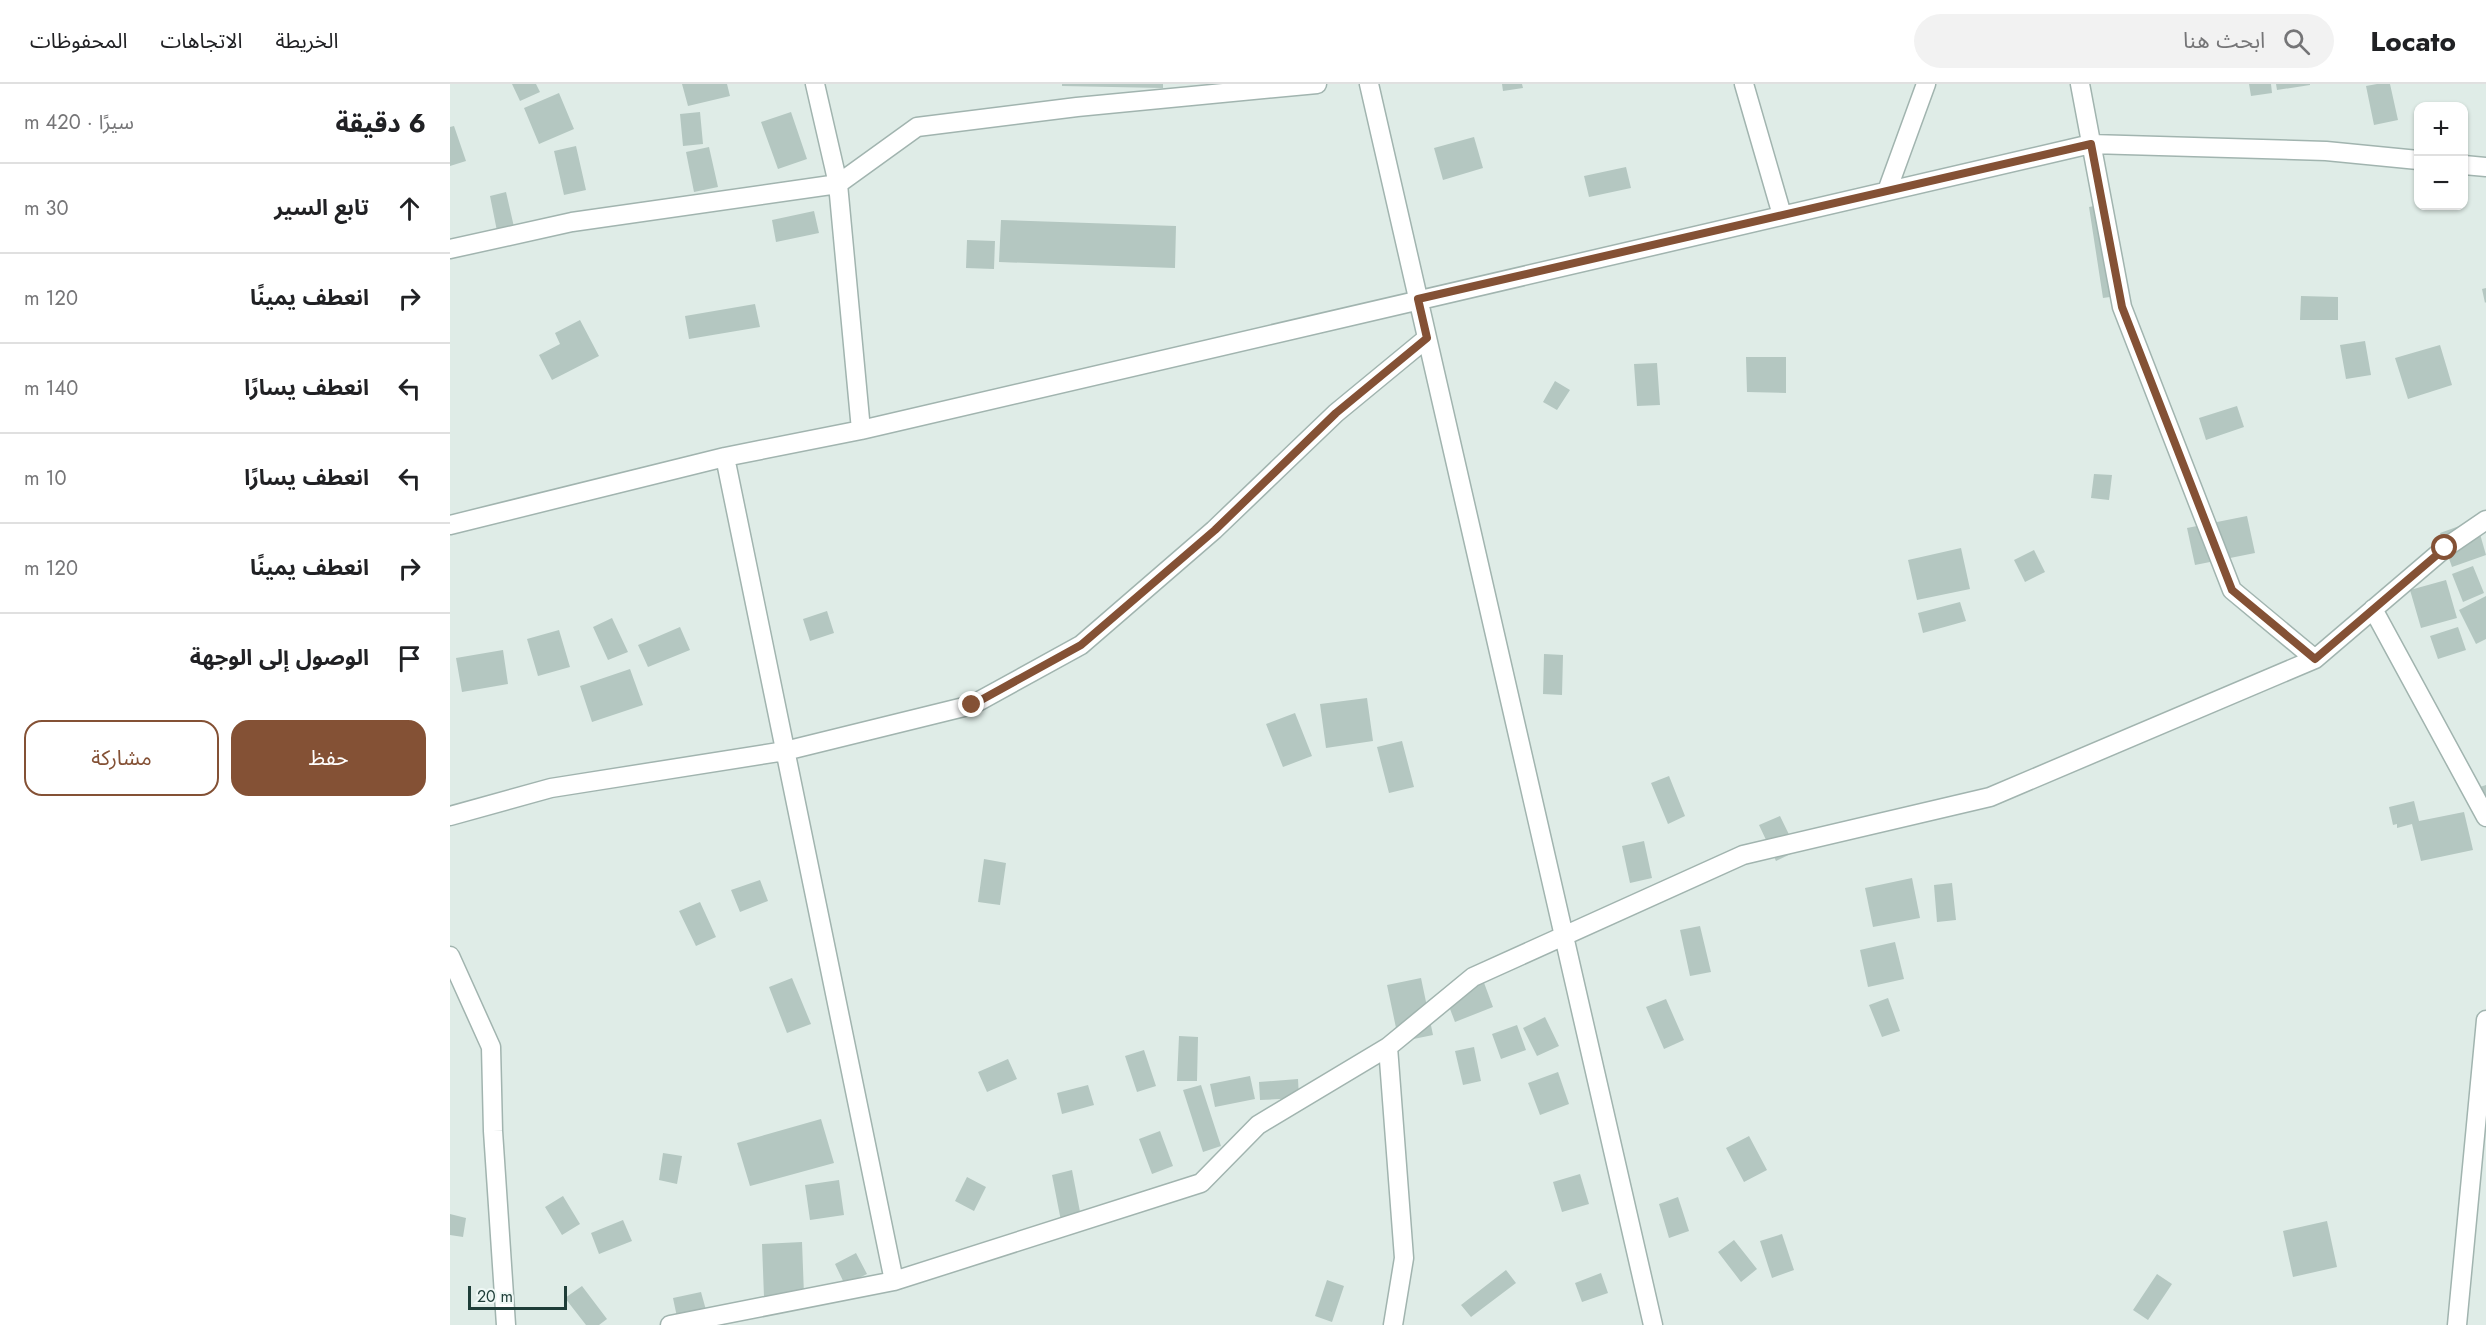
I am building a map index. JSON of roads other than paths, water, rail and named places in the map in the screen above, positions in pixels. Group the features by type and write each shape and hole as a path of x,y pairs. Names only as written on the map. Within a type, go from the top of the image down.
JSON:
{"street":[{"path":"815,84 838,184 861,430"},
{"path":"450,249 572,222 838,184 917,127 1077,107 1317,84"},
{"path":"1369,84 1653,1325"},
{"path":"1744,84 1782,215"},
{"path":"1887,191 1926,84"},
{"path":"2080,84 2122,307 2232,590 2315,659"},
{"path":"450,525 725,457 861,430 2091,144 2326,151 2414,160"},
{"path":"2468,165 2486,167"},
{"path":"450,816 551,788 785,751 972,705 1081,645 1215,530 1336,413 1427,338"},
{"path":"725,457 894,1281"},
{"path":"669,1325 894,1281 1202,1183 1258,1125 1388,1047 1473,976 1743,855 1990,796 2315,659 2445,548 2486,520"},
{"path":"2373,609 2486,817"},
{"path":"450,956 492,1047 493,1131 506,1325"},
{"path":"2457,1325 2486,1020"},
{"path":"1388,1047 1404,1258 1393,1325"}]}
